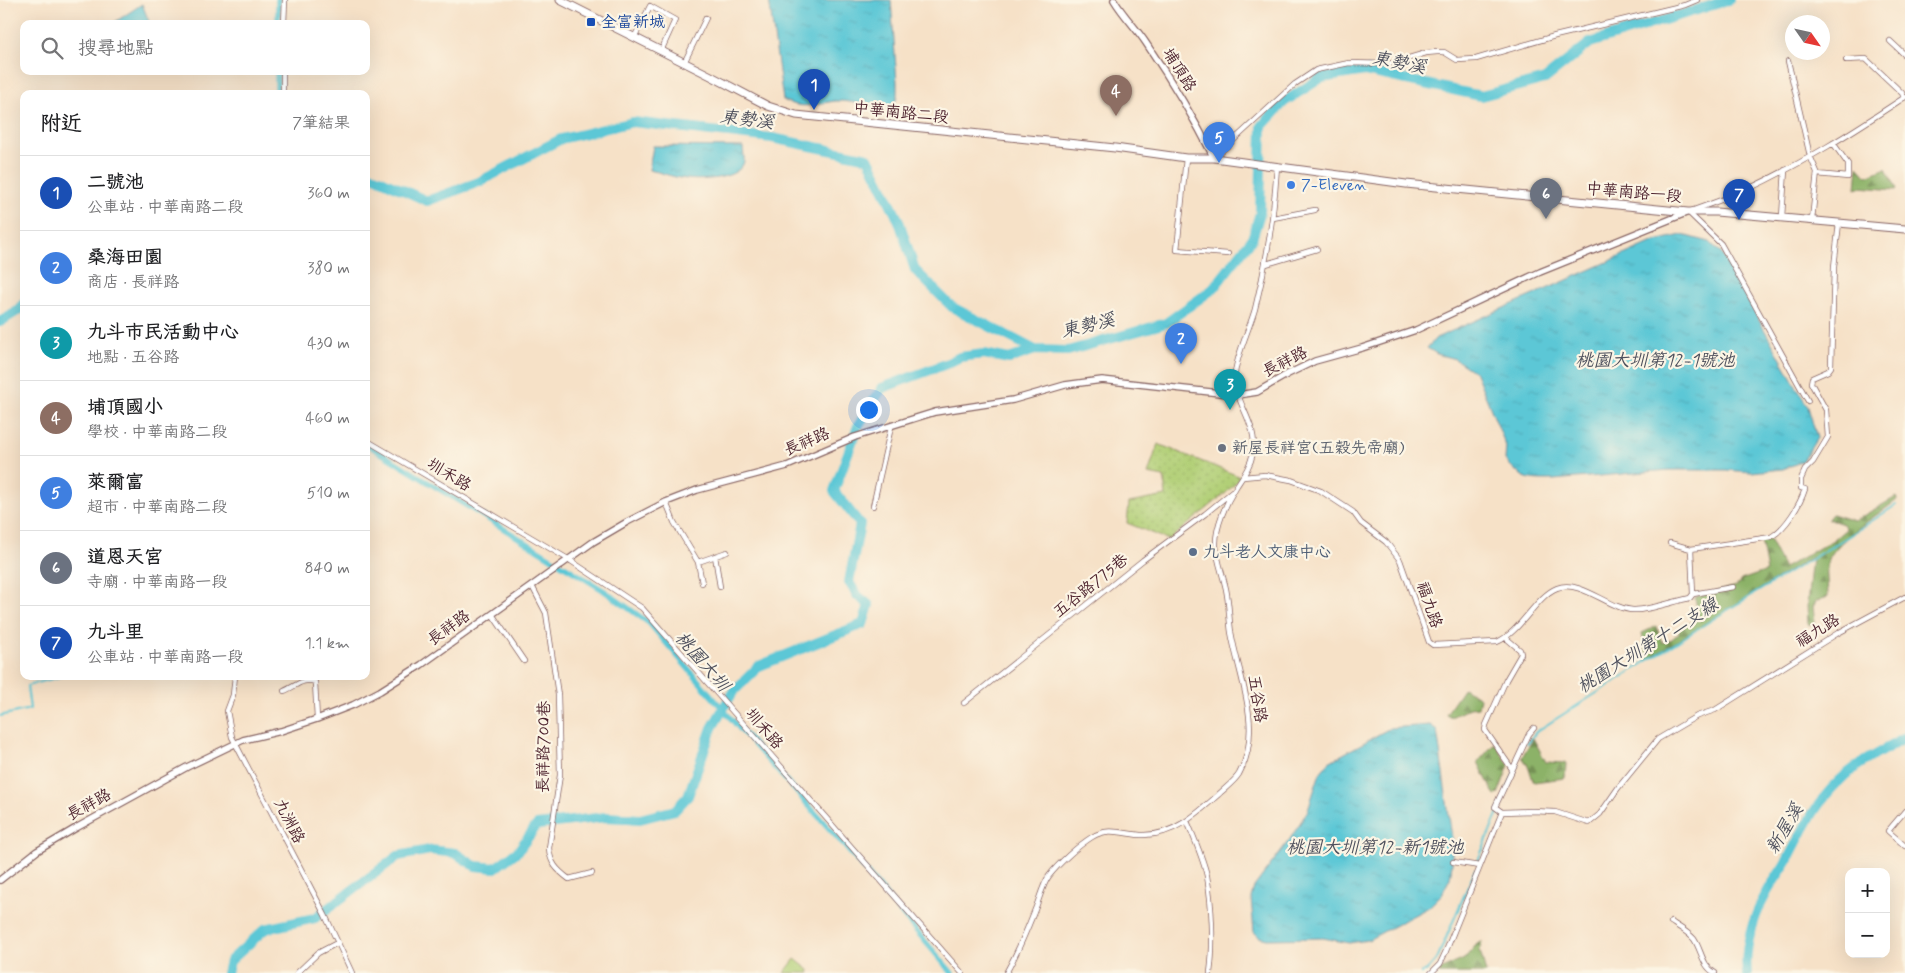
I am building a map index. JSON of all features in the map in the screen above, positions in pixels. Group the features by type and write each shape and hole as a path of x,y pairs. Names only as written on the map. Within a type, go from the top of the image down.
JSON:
{"main road":[{"name":"中華南路二段","path":"560,0 768,106 796,115 1115,148 1186,158 1214,158 1235,162"},
{"name":"中華南路一段","path":"1235,162 1274,165 1416,185 1688,212 1782,217 1905,229"}],"street":[{"path":"284,20 285,0"},
{"name":"埔頂路","path":"1114,0 1135,27 1178,93 1214,158"},
{"path":"1214,158 1295,84 1316,70 1349,64 1389,64 1426,53 1437,52 1444,52 1457,60 1476,59 1555,36 1685,5 1697,0"},
{"path":"634,38 650,6 675,20 661,51"},
{"path":"684,63 706,18"},
{"path":"1890,41 1905,55"},
{"path":"1808,401 1721,244 1688,212 1745,190 1785,170 1833,143 1904,97 1866,59 1846,60"},
{"path":"1788,61 1810,156 1817,174 1812,220"},
{"path":"283,90 284,75"},
{"path":"1817,174 1848,177 1848,164 1833,143"},
{"path":"1186,158 1177,250 1228,254"},
{"path":"1238,395 1235,374 1253,318 1266,264 1273,218 1274,165"},
{"path":"1782,217 1785,170"},
{"path":"1273,218 1315,210"},
{"name":"長祥路","path":"0,880 37,851 187,767 243,740 281,731 317,719 353,705 380,691 564,562 627,522 666,502 697,490 787,466 855,437 935,412 1013,400 1064,384 1102,380 1238,395 1257,392 1315,361 1416,330 1540,272 1688,212"},
{"path":"1670,543 1691,549 1770,537 1779,531 1796,508 1804,493 1805,489 1801,488 1801,479 1828,437 1826,410 1811,383 1812,378 1828,371 1832,367 1834,267 1839,222"},
{"path":"1266,264 1317,249"},
{"name":"五谷路","path":"1006,973 1023,940 1048,877 1086,843 1103,832 1117,830 1135,835 1148,835 1173,829 1187,821 1203,809 1235,778 1245,757 1248,744 1249,713 1231,632 1226,591 1216,546 1220,524 1234,489 1249,467 1253,450 1254,435 1249,418 1238,395"},
{"path":"873,506 891,427"},
{"name":"圳禾路","path":"370,442 642,608 962,973"},
{"name":"福九路","path":"1243,477 1264,475 1292,480 1321,491 1353,512 1362,523 1386,542 1400,560 1429,642 1433,645 1497,642 1506,638"},
{"name":"五谷路775巷","path":"964,703 1143,560 1205,514 1234,489"},
{"path":"666,502 674,522 698,562 702,582"},
{"path":"1691,549 1693,594"},
{"path":"698,562 727,552"},
{"path":"716,556 720,587"},
{"name":"長祥路700巷","path":"532,586 546,613 558,696 560,775 549,848 550,857 555,868 568,879 592,873"},
{"path":"1512,770 1485,730 1506,680 1521,654 1520,650 1506,638 1540,602 1557,588 1574,587 1632,610 1690,598 1693,594 1733,587"},
{"name":"福九路","path":"1502,812 1532,810 1555,812 1590,823 1600,814 1618,788 1658,739 1697,716 1715,710 1838,632 1905,597"},
{"path":"492,614 524,661"},
{"name":"九洲路","path":"235,680 233,695 227,711 235,745 325,915 337,943"},
{"path":"284,691 301,681 315,682 317,719"},
{"path":"1431,973 1440,964 1502,812 1495,807 1528,734 1534,728"},
{"path":"1905,811 1888,831 1905,846"},
{"path":"1187,821 1207,876 1213,954 1210,973"},
{"path":"1454,862 1480,866"},
{"path":"1671,922 1682,928 1693,938 1707,968 1715,973"},
{"path":"297,973 318,953 337,943 352,973"}],"green space":[{"path":"1858,166 1867,176 1886,168 1897,189 1856,188"},
{"path":"1158,444 1241,477 1227,492 1169,540 1127,523 1129,503 1166,496 1164,477 1148,474"},
{"path":"1896,497 1898,499 1846,538 1830,556 1827,565 1828,597 1816,601 1813,607 1815,623 1808,625 1807,604 1812,557 1647,660 1642,633 1657,626 1663,643 1672,639 1679,633 1679,629 1697,618 1695,598 1737,586 1741,580 1767,571 1761,541 1769,539 1784,568 1833,540 1846,529 1843,524 1828,519 1832,514 1854,521"},
{"path":"1464,688 1480,698 1478,707 1470,708 1451,717 1446,714"},
{"path":"1533,738 1546,762 1566,763 1565,778 1534,782 1522,757"},
{"path":"1495,743 1509,765 1498,794 1495,796 1478,762"},
{"path":"1482,941 1480,951 1486,973 1439,973 1440,970 1464,959"},
{"path":"795,959 809,970 810,973 784,973"}],"water":[{"path":"769,0 891,0 897,82 897,98 893,105 878,107 836,101 804,106 783,100"},
{"path":"142,4 148,20 118,20"},
{"path":"653,146 743,147 744,162 732,174 716,178 693,180 649,170"},
{"name":"桃園大圳第12-1號池","path":"1682,235 1710,242 1721,253 1808,407 1817,438 1803,461 1783,469 1751,472 1669,470 1553,480 1536,480 1521,475 1505,460 1506,446 1476,373 1455,359 1437,354 1427,348 1436,338 1655,241"},
{"name":"桃園大圳第12-新1號池","path":"1430,725 1437,730 1452,838 1450,878 1442,894 1429,907 1368,940 1349,943 1323,938 1267,939 1259,937 1254,932 1251,898 1254,887 1290,839 1307,812 1320,773 1329,762 1390,728"}],"waterway":[{"name":"桃園大圳","path":"278,0 278,20"},
{"name":"東勢溪","path":"370,175 427,201 479,182 561,139 633,122 772,138 868,158 899,221 915,270 952,307 1035,350 1068,351 1166,323 1213,289 1252,239 1260,213 1262,126 1284,102 1321,78 1365,71 1481,96 1545,79 1590,43 1729,0"},
{"name":"桃園大圳","path":"277,75 277,90"},
{"name":"東勢溪","path":"0,322 20,309"},
{"path":"227,973 230,961 265,929 315,918 398,856 430,850 455,853 475,866 495,868 518,851 537,825 606,817 640,819 675,810 688,796 712,728 733,692 759,666 863,624 869,605 857,595 849,582 860,524 834,491 858,426 882,388 960,357 984,354 1009,359 1035,350"},
{"name":"桃園大圳","path":"370,446 603,590 649,623 739,728 835,835 952,973"},
{"name":"桃園大圳第十二支線","path":"1527,743 1537,731 1896,505"},
{"path":"0,716 30,709 27,686 48,680"},
{"name":"新屋溪","path":"1747,973 1748,943 1757,914 1767,892 1822,800 1853,769 1905,738"},
{"name":"桃園大圳第十二支線","path":"1477,863 1518,764"},
{"name":"桃園大圳第十二支線","path":"1421,973 1427,970 1437,959 1475,870"}],"place":[{"name":"全富新城","path":"591,22"},
{"name":"二號池","path":"814,110"},
{"name":"埔頂國小","path":"1116,116"},
{"name":"萊爾富","path":"1219,163"},
{"name":"7-Eleven","path":"1291,185"},
{"name":"道恩天宮","path":"1546,219"},
{"name":"九斗里","path":"1739,220"},
{"name":"桑海田園","path":"1181,364"},
{"name":"九斗市民活動中心","path":"1230,410"},
{"name":"新屋長祥宮(五穀先帝廟)","path":"1222,448"},
{"name":"九斗老人文康中心","path":"1193,552"}]}
